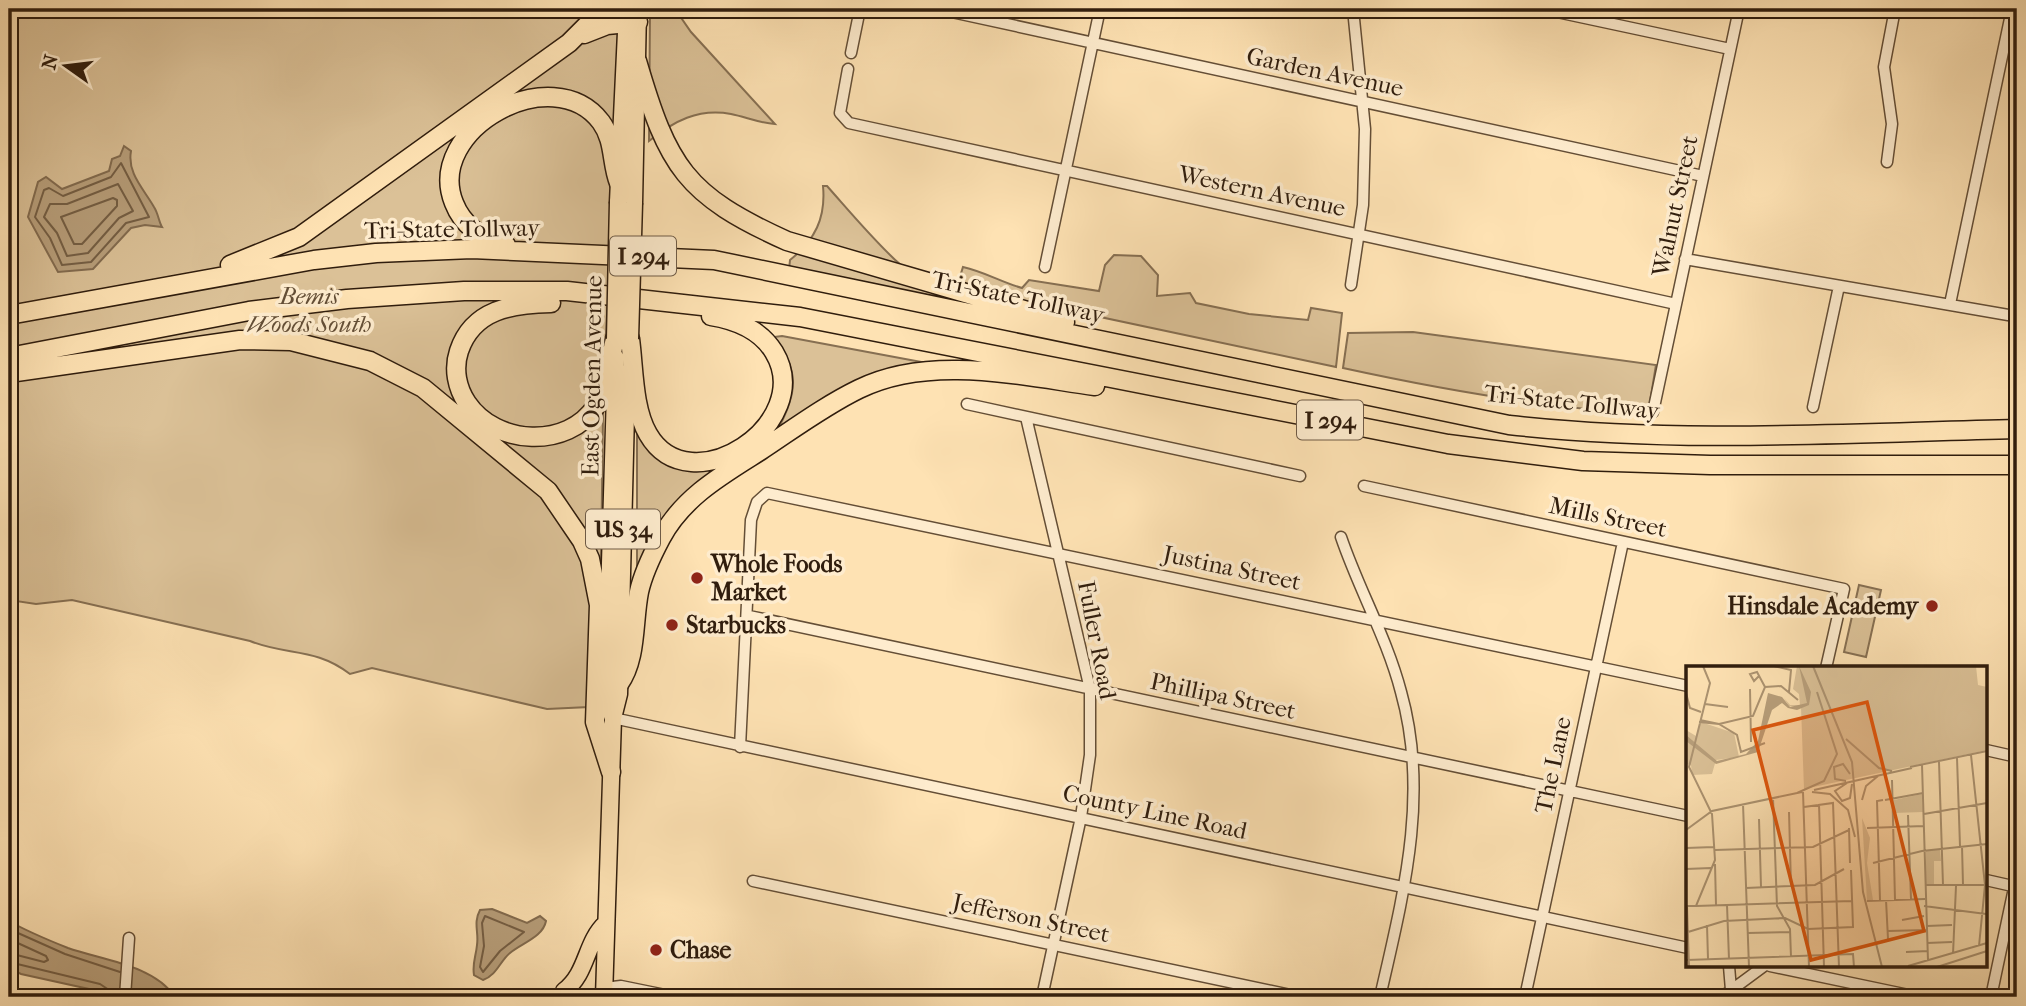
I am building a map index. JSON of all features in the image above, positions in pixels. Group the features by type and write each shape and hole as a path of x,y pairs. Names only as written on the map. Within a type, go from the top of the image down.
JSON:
{"highway":[{"path":"165,287 205,271 252,258 299,237 577,36 603,9"},
{"path":"577,36 632,16"},
{"path":"637,61 664,144 684,174 697,189 747,223 787,241 1031,311 1134,345"},
{"path":"572,252 513,246 473,230 456,210 449,184 450,170 459,146 481,123 498,112 532,99 562,97 584,106 601,122 611,142 614,170 619,183"},
{"name":"Tri-State Tollway","path":"9,315 314,260 376,253 472,249 714,260 1134,345 1508,425 1575,432 1713,437 2017,429"},
{"name":"I 294","path":"9,357 249,311 347,299 464,291 568,291 651,298 800,317 1448,444 1583,461 1710,465 2017,465"},
{"path":"568,291 551,303 513,305 496,310 468,331 456,368 461,391 476,414 495,426 518,434 548,438 572,430 584,421 602,394 622,339"},
{"path":"622,339 642,423 649,437 671,455 687,461 705,462 724,457 759,436 775,415 781,402 783,379 779,360 767,342 745,326 716,317 679,312 651,298"},
{"path":"9,373 240,340 291,341 370,361 423,388 548,491 582,541 590,559 599,605 595,722 611,772"},
{"path":"619,684 629,670 638,598 648,564 674,519 711,482 860,388 893,377 976,371 1178,396 1201,395"}],"main road":[{"name":"US 34","path":"626,202 637,61 632,16"},
{"name":"US 34","path":"626,202 619,183 632,16"},
{"name":"East Ogden Avenue","path":"612,718 606,700 626,202"},
{"name":"East Ogden Avenue","path":"604,993 612,718 619,684 622,339"},
{"path":"564,991 573,984 582,970 594,934 606,923"}],"street":[{"path":"851,53 860,9"},
{"name":"Garden Avenue","path":"938,9 1703,176"},
{"path":"1045,267 1100,9"},
{"path":"1351,285 1363,205 1364,102 1353,9"},
{"path":"1543,9 1730,49"},
{"name":"Walnut Street","path":"1653,412 1739,9"},
{"path":"1887,162 1892,124 1884,67 1895,9"},
{"path":"1950,304 2012,9"},
{"name":"Western Avenue","path":"848,69 842,118 849,123 1676,304"},
{"path":"1685,259 2014,316"},
{"path":"1813,407 1839,286"},
{"path":"967,404 1300,476"},
{"name":"Fuller Road","path":"1026,417 1090,689 1090,755 1081,817 1042,997"},
{"name":"Mills Street","path":"1364,486 1844,589 1826,666"},
{"name":"Justina Street","path":"749,615 751,520 757,502 767,493 1686,686"},
{"path":"1341,537 1376,620 1402,694 1413,758 1415,814 1405,886 1380,997"},
{"name":"The Lane","path":"1525,997 1623,542"},
{"path":"740,747 749,615"},
{"name":"Phillipa Street","path":"749,615 1686,816"},
{"name":"County Line Road","path":"612,718 1686,948"},
{"path":"1988,750 2017,757"},
{"path":"1991,997 2017,874"},
{"path":"1988,880 2016,887"},
{"name":"Jefferson Street","path":"753,881 1300,997"},
{"path":"125,997 129,938"},
{"path":"1729,968 1731,990"},
{"path":"1722,997 1761,968"},
{"path":"1780,968 1918,997"},
{"path":"604,993 621,986 675,997"}],"green space":[{"name":"Bemis Woods South","path":"9,9 619,9 603,415 601,568 589,707 547,709 372,668 350,674 337,665 313,656 72,600 36,604 9,600"},
{"path":"650,9 675,9 691,32 775,124 731,114 708,113 677,122 649,141"},
{"path":"823,186 827,186 903,267 958,305 789,270 790,260 817,228 823,208"},
{"path":"1114,255 1141,256 1158,275 1157,296 1190,293 1196,303 1249,314 1308,320 1311,308 1342,313 1336,367 973,290 958,283 963,267 1022,288 1029,280 1099,291 1105,265"},
{"path":"1413,332 1656,365 1648,414 1495,397 1343,368 1348,333"},
{"path":"782,336 932,364 839,394 779,427 790,402 793,381 788,360 774,337"},
{"path":"637,434 651,452 667,463 686,469 709,469 712,473 637,575"},
{"path":"1859,585 1881,590 1866,657 1844,652"}],"water":[{"path":"124,146 131,151 131,166 162,227 145,225 131,228 93,269 58,272 28,217 38,182 46,177 62,189 109,171 112,159 120,156"},
{"path":"492,909 527,923 540,916 546,921 536,936 510,953 492,975 483,980 474,975 477,919 480,910"},
{"path":"9,921 68,948 141,971 166,986 175,997 107,997 98,991 21,974 9,968"}],"place":[{"name":"Whole Foods Market","path":"697,578"},
{"name":"Hinsdale Academy","path":"1932,606"},
{"name":"Starbucks","path":"672,625"},
{"name":"Chase","path":"656,950"}]}
